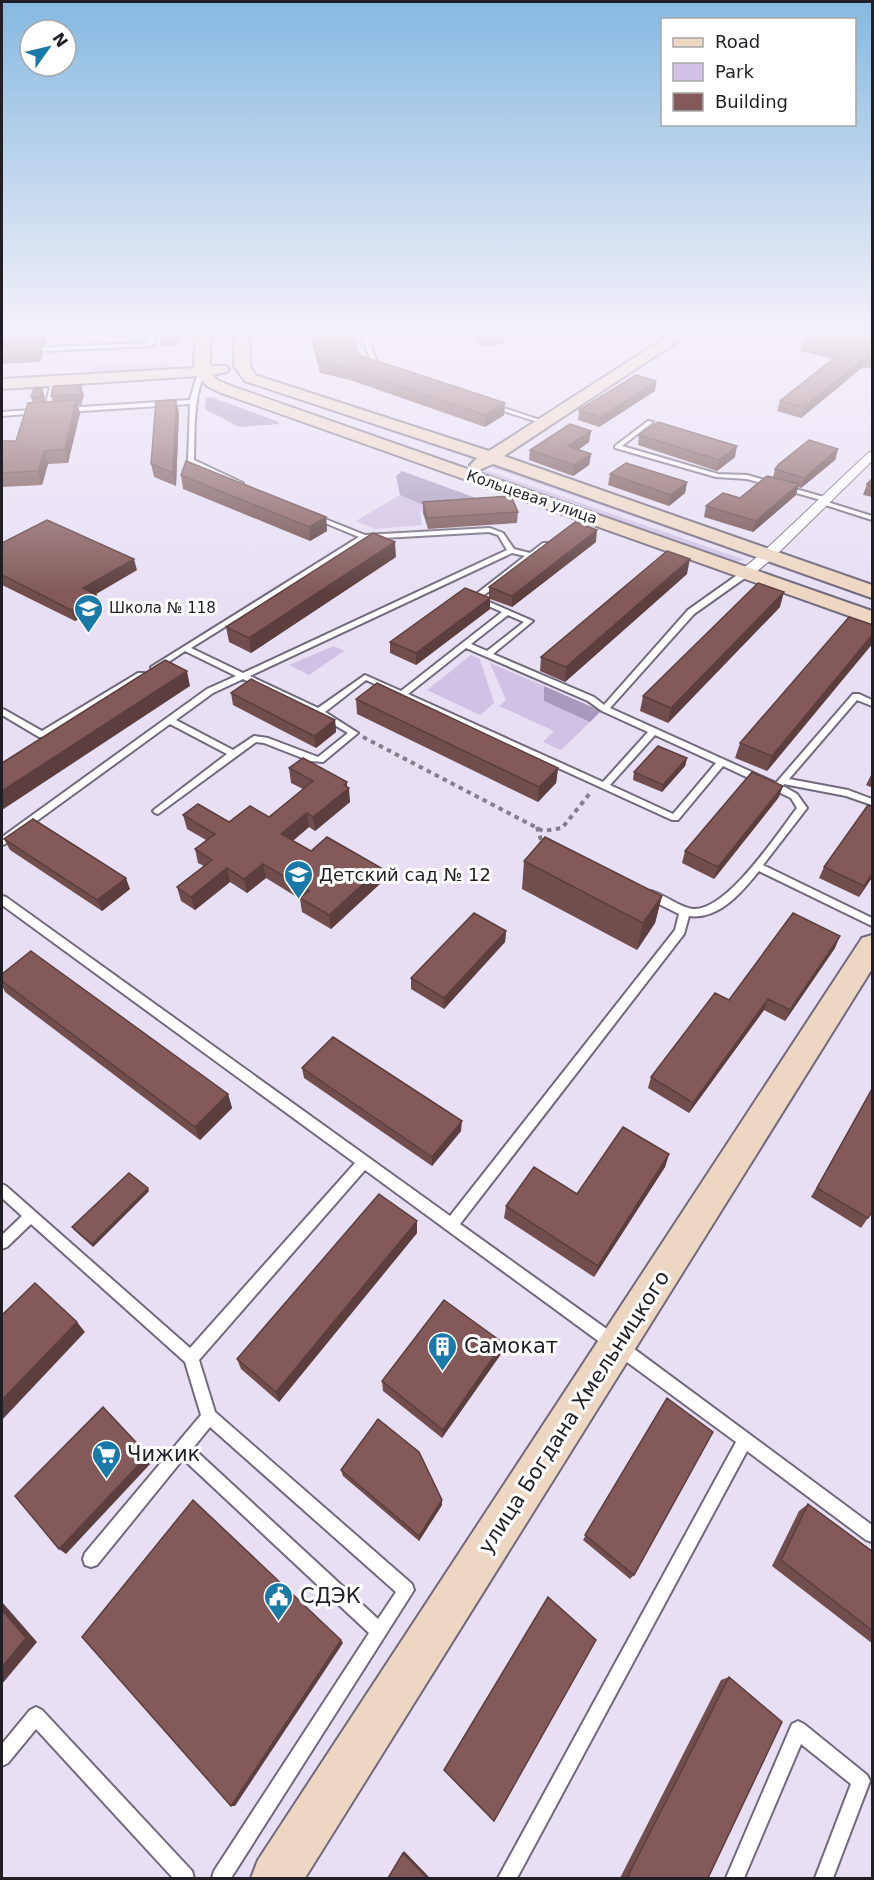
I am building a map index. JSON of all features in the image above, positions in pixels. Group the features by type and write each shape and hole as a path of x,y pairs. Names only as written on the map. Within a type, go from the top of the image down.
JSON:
{"main road":[{"name":"Кольцевая улица","path":"305,417 466,473 585,520 873,618"},
{"name":"Кольцевая улица","path":"368,417 490,457 873,592"},
{"path":"466,473 556,417"},
{"name":"улица Богдана Хмельницкого","path":"276,1878 873,946"}],"street":[{"path":"746,573 767,556 823,500 873,455"}],"lane":[{"path":"192,417 191,462 253,489"},
{"path":"526,417 546,423"},
{"path":"650,422 617,447 718,476 747,477 873,518"},
{"path":"304,512 364,537 490,530 501,534 511,551"},
{"path":"2,712 42,735 364,537"},
{"path":"488,654 529,621 475,598 556,538"},
{"path":"2,842 210,691 242,674 511,551 531,555"},
{"path":"605,709 691,612 746,573"},
{"path":"402,695 507,612"},
{"path":"466,645 591,699 605,709 722,762 780,784 848,793 873,802"},
{"path":"158,811 254,739 265,740 320,760 354,733 319,712 185,648"},
{"path":"319,712 365,678 675,818 722,762"},
{"path":"780,784 855,696 873,703"},
{"path":"170,720 233,754"},
{"path":"601,784 654,731"},
{"path":"644,891 685,912 705,910 730,898 802,808 794,796 780,784"},
{"path":"757,866 873,922"},
{"path":"2,900 617,1344 873,1534"},
{"path":"452,1225 680,931 685,912"},
{"path":"191,1358 364,1162"},
{"path":"2,1190 191,1358 209,1417 406,1590 221,1878"},
{"path":"2,1243 31,1216"},
{"path":"90,1559 209,1417"},
{"path":"507,1878 746,1440"},
{"path":"183,1449 379,1631"},
{"path":"2,1757 36,1716 185,1878"},
{"path":"735,1878 798,1730 861,1781 824,1878"}],"path":[{"path":"354,733 537,827 551,831 562,828 601,784"},
{"path":"537,827 541,840"}],"green space":[{"path":"490,464 750,554 750,557 485,465"},
{"path":"480,468 745,560 733,562 483,474 477,470"},
{"path":"400,495 437,511 420,512 422,525 375,529 356,521"},
{"path":"334,646 344,651 309,675 289,665"},
{"path":"471,655 480,659 494,703 480,715 427,690"},
{"path":"490,663 544,686 544,701 590,722 561,750 543,742 554,731 499,706 506,700"}],"shaded area":[{"path":"220,417 265,417 279,422 279,424 239,427"},
{"path":"402,471 498,506 437,511 400,495 396,476"},
{"path":"544,686 601,711 590,722 544,701"}],"building":[{"path":"24,417 72,417 65,449 44,451 38,471 2,473 2,441 16,441"},
{"path":"155,417 175,417 173,473 151,464"},
{"path":"658,422 737,446 719,460 639,435"},
{"path":"570,424 591,431 568,446 591,454 574,465 530,450"},
{"path":"809,440 838,449 804,478 775,469 779,464"},
{"path":"186,461 326,517 309,527 181,475"},
{"path":"626,463 687,482 671,495 610,474"},
{"path":"767,476 799,484 756,521 706,506 723,493 740,498"},
{"path":"873,478 873,486 867,484"},
{"path":"511,496 518,512 427,518 423,502"},
{"path":"47,520 134,559 83,588 96,595 71,610 2,575 2,543"},
{"path":"575,522 597,530 512,596 489,587"},
{"path":"373,533 395,542 249,638 226,627"},
{"path":"667,551 690,559 566,667 541,657"},
{"path":"758,583 784,592 671,708 643,696"},
{"path":"465,588 490,598 416,653 390,642"},
{"path":"849,617 873,625 873,634 772,756 740,743"},
{"path":"165,660 187,671 2,791 2,763"},
{"path":"251,679 335,720 314,736 231,693"},
{"path":"377,683 558,768 539,787 356,699"},
{"path":"658,746 687,758 663,785 634,772"},
{"path":"303,758 347,782 344,785 349,788 313,817 307,813 281,834 311,851 327,837 381,868 329,915 300,898 309,891 263,864 244,879 227,868 191,897 177,887 212,860 195,849 215,834 183,815 198,804 229,822 250,806 269,817 313,781 289,768"},
{"path":"752,772 783,786 718,867 685,851"},
{"path":"868,805 873,807 873,873 864,886 824,867"},
{"path":"33,819 126,878 97,900 4,839"},
{"path":"545,837 662,896 643,923 524,861"},
{"path":"474,913 506,931 444,998 411,978"},
{"path":"793,913 840,936 790,1010 768,999 693,1103 651,1077 715,993 729,1000"},
{"path":"31,951 228,1094 195,1127 2,981 2,974"},
{"path":"333,1037 462,1121 432,1157 302,1068"},
{"path":"872,1089 873,1210 868,1218 817,1188"},
{"path":"623,1127 669,1154 598,1266 506,1206 534,1167 577,1194"},
{"path":"129,1173 148,1188 92,1244 72,1227"},
{"path":"379,1194 417,1221 276,1392 237,1359"},
{"path":"35,1283 77,1322 2,1400 2,1315"},
{"name":"Самокат","path":"444,1300 503,1343 443,1430 382,1381"},
{"path":"667,1398 713,1432 634,1575 585,1535"},
{"path":"103,1407 148,1455 59,1549 15,1496"},
{"path":"378,1419 419,1452 442,1500 419,1536 341,1470"},
{"path":"193,1500 341,1640 231,1806 82,1637"},
{"path":"808,1504 873,1552 873,1631 781,1560"},
{"path":"548,1597 596,1640 494,1821 444,1770"},
{"path":"2,1610 26,1638 2,1667"},
{"path":"729,1677 782,1722 708,1878 627,1878"},
{"path":"403,1853 427,1878 388,1878"}],"place":[{"name":"Школа № 118","path":"88,634"},
{"name":"Детский сад № 12","path":"298,900"},
{"name":"Самокат","path":"443,1372"},
{"name":"Чижик","path":"106,1480"},
{"name":"СДЭК","path":"279,1622"}]}
